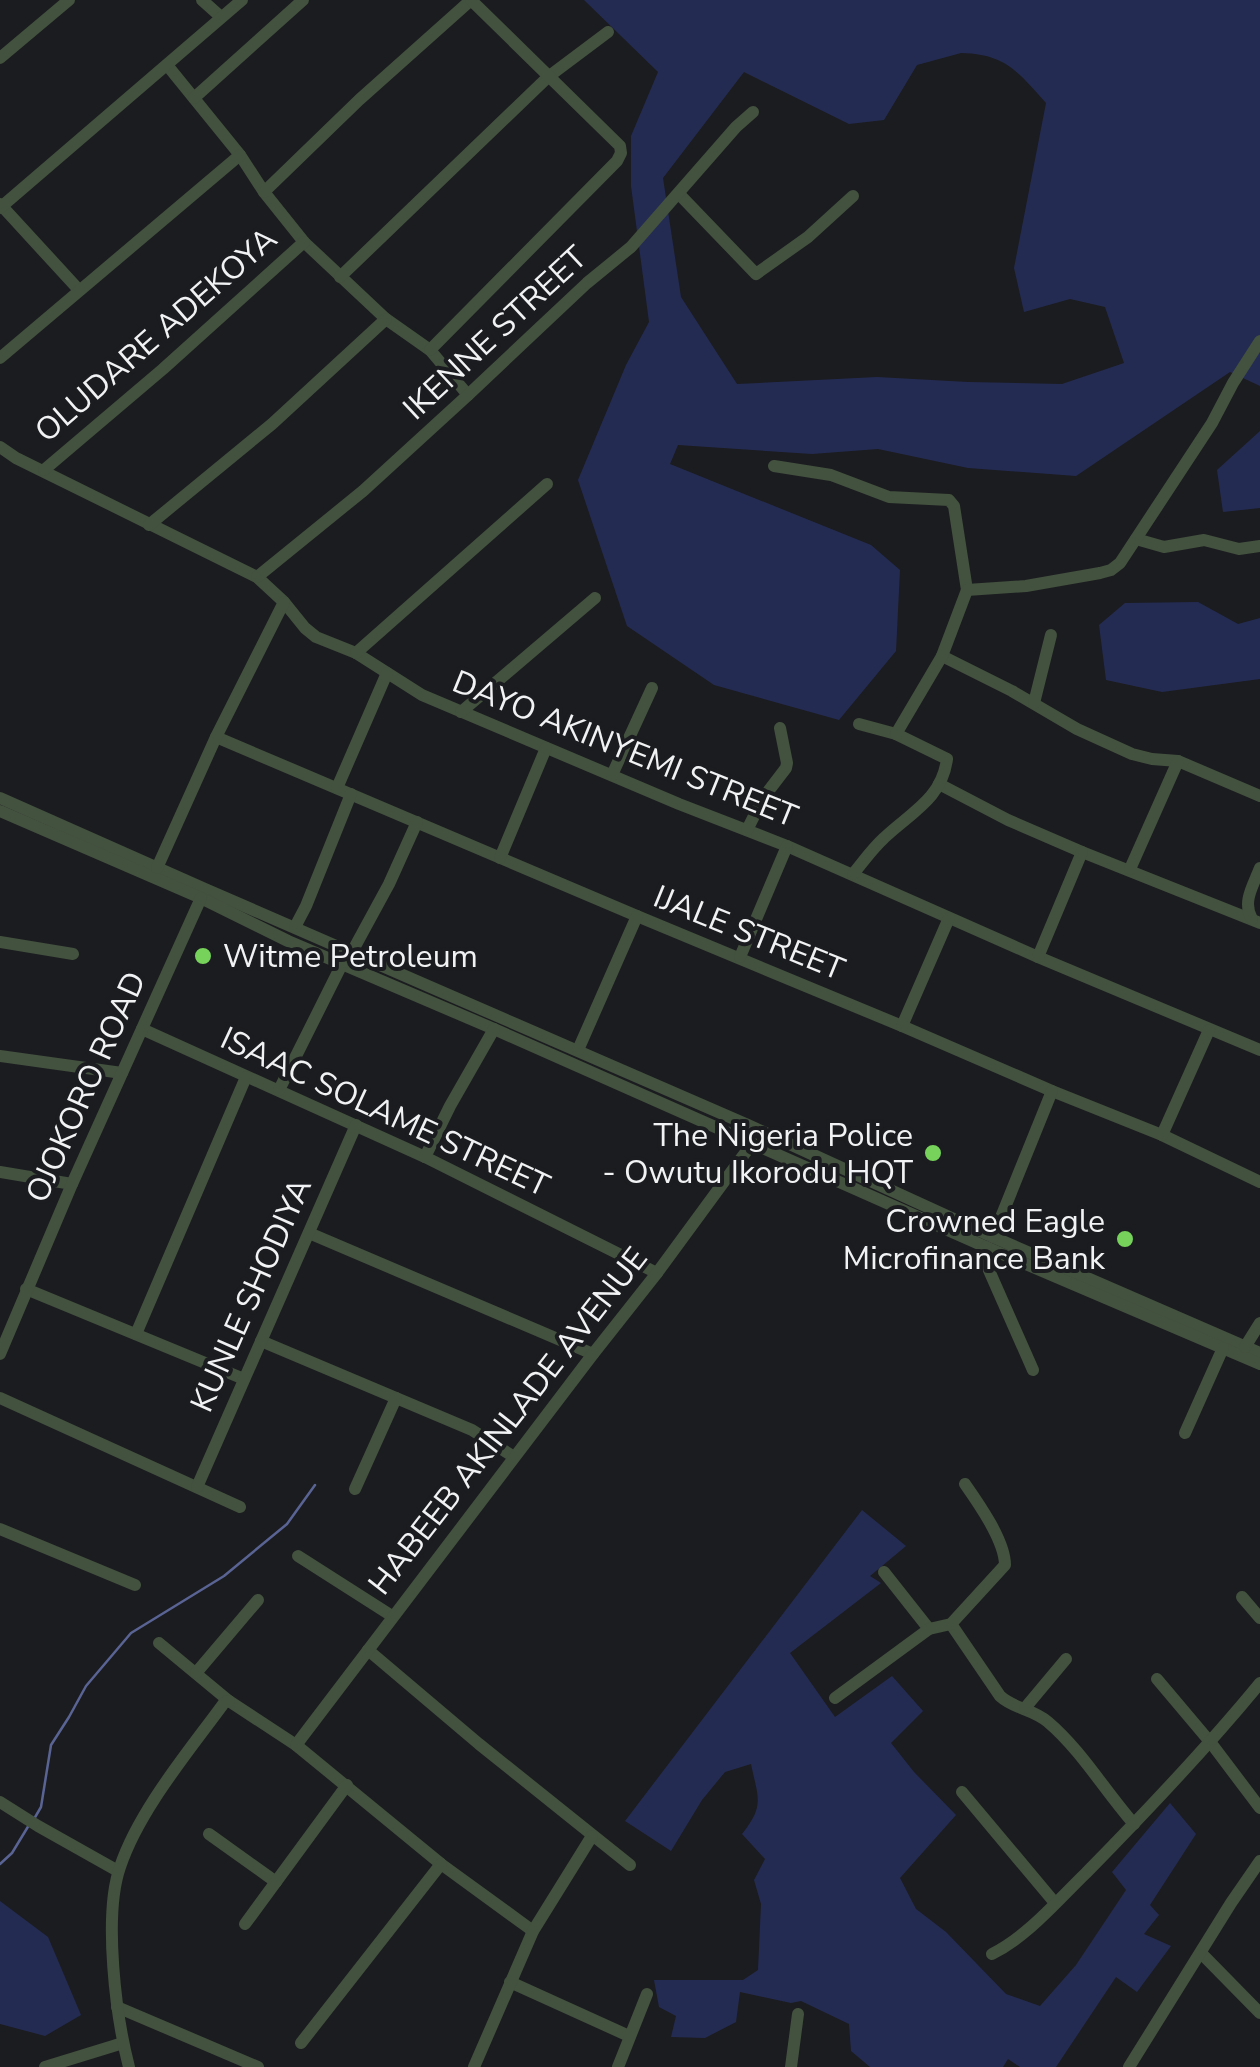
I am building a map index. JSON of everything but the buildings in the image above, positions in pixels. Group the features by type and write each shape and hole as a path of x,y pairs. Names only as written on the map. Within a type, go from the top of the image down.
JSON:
{"street":[{"path":"0,58 69,0"},
{"path":"202,0 221,18"},
{"path":"78,290 0,206 242,0"},
{"path":"194,98 303,0"},
{"path":"264,192 471,0 620,146 621,153 617,162 430,350"},
{"path":"340,276 548,77 608,32"},
{"path":"167,66 304,242 386,319 430,350 468,395"},
{"name":"IKENNE STREET","path":"258,577 363,491 586,282 631,247 753,112"},
{"path":"0,358 240,155"},
{"path":"680,194 756,274 808,237 853,196"},
{"name":"OLUDARE ADEKOYA","path":"44,470 304,242"},
{"path":"149,525 272,424 386,319"},
{"path":"967,590 1026,586 1100,574 1120,563 1260,342"},
{"name":"DAYO AKINYEMI STREET","path":"0,447 258,577 316,637 356,653 412,691 787,846 1260,1050"},
{"path":"774,466 832,475 889,496 949,500 954,506 967,590 942,656 896,734"},
{"path":"356,653 547,484"},
{"path":"1136,538 1164,547 1204,540 1238,549 1260,546"},
{"path":"462,712 595,598"},
{"path":"156,868 284,602"},
{"path":"1034,704 1051,636"},
{"path":"942,656 1132,754 1178,760 1260,796"},
{"path":"337,788 387,673"},
{"path":"612,776 652,688"},
{"path":"853,874 881,841 925,804 939,784 947,760 896,734 859,724"},
{"path":"747,830 763,798 788,763 780,728"},
{"name":"IJALE STREET","path":"216,738 1162,1136 1260,1182"},
{"path":"500,858 546,748"},
{"path":"1130,870 1178,760"},
{"path":"939,784 1082,852 1256,921"},
{"path":"295,927 351,794"},
{"path":"0,798 748,1125 990,1242 1260,1364"},
{"path":"0,811 748,1142 1260,1354"},
{"path":"352,952 418,822"},
{"path":"740,957 787,846"},
{"path":"1038,957 1082,852"},
{"path":"1256,921 1246,907 1260,868"},
{"name":"OJOKORO ROAD","path":"0,1354 201,898"},
{"path":"578,1050 637,916"},
{"path":"902,1026 949,918"},
{"path":"0,942 73,954"},
{"path":"279,1090 342,964"},
{"name":"ISAAC SOLAME STREET","path":"142,1029 425,1157 657,1273"},
{"path":"425,1157 494,1029"},
{"path":"1162,1136 1209,1030"},
{"path":"0,1056 122,1073"},
{"path":"136,1334 246,1077"},
{"path":"1033,1370 983,1251 1052,1091"},
{"name":"KUNLE SHODIYA","path":"197,1487 356,1125"},
{"path":"748,1125 748,1142"},
{"name":"HABEEB AKINLADE AVENUE","path":"296,1745 657,1273 748,1149 748,1142"},
{"path":"0,1172 72,1184"},
{"path":"309,1233 592,1354"},
{"path":"26,1289 244,1380"},
{"path":"1245,1347 1260,1323"},
{"path":"262,1341 472,1430 514,1457"},
{"path":"1185,1433 1223,1348"},
{"path":"0,1398 240,1507"},
{"path":"355,1490 396,1398"},
{"path":"835,1698 928,1629 951,1624 1005,1565 984,1512 965,1484"},
{"path":"0,1528 135,1586"},
{"path":"298,1556 392,1616"},
{"path":"884,1572 928,1629"},
{"path":"1242,1597 1260,1618"},
{"path":"196,1673 258,1600"},
{"path":"951,1624 1000,1696 1006,1702 1036,1712 1060,1733 1134,1824"},
{"path":"159,1643 229,1701 296,1745 441,1864 533,1930"},
{"path":"368,1650 630,1864"},
{"path":"1025,1708 1066,1659"},
{"path":"1157,1679 1260,1808"},
{"path":"992,1954 1012,1942 1055,1904 1211,1743 1260,1684"},
{"path":"129,2067 122,2042 112,1926 118,1871 156,1797 229,1701"},
{"path":"245,1924 347,1785"},
{"path":"962,1792 1055,1904"},
{"path":"0,1802 118,1871"},
{"path":"208,1834 276,1882"},
{"path":"474,2067 533,1930 592,1836"},
{"path":"1129,2067 1260,1861"},
{"path":"302,2043 441,1864"},
{"path":"1202,1953 1260,2013"},
{"path":"510,1982 629,2036"},
{"path":"618,2067 647,1994"},
{"path":"118,2007 258,2067"},
{"path":"790,2067 798,2014"},
{"path":"45,2067 122,2042"}],"shaded area":[{"path":"584,0 1260,0 1260,386 1230,372 1076,476 968,468 878,449 812,454 678,445 670,464 871,545 900,570 896,651 839,720 714,685 627,626 578,480 626,365 649,322 631,186 631,136 658,72","holes":["961,53 976,54 1010,67 1046,103 1014,268 1024,312 1070,299 1105,307 1124,363 1062,384 877,377 737,384 681,297 663,178 744,72 849,124 884,120 917,65"]},
{"path":"1260,431 1260,508 1223,512 1217,470"},
{"path":"1198,602 1238,624 1260,618 1260,679 1162,692 1106,680 1099,625 1125,603"},
{"path":"862,1510 906,1546 870,1576 881,1583 790,1653 835,1717 892,1676 923,1711 891,1743 956,1815 900,1878 916,1909 946,1932 1006,1994 1040,2006 1076,1965 1126,1890 1112,1872 1170,1803 1196,1834 1150,1905 1159,1915 1144,1934 1171,1946 1137,1992 1116,1977 1056,2067 1020,2067 1008,2059 1003,2067 870,2067 851,2051 849,2024 801,2001 791,2003 740,1992 736,2022 705,2038 671,2037 676,2016 659,2007 654,1980 743,1980 758,1970 761,1904 754,1880 765,1859 742,1834 758,1801 751,1764 725,1772 702,1800 671,1851 625,1821"},
{"path":"0,1901 48,1937 81,2015 45,2036 0,2024"}],"waterway":[{"path":"34,1819 41,1807 51,1745 86,1686 131,1633 224,1576 287,1524 315,1485"},
{"path":"0,1864 12,1853 29,1825"}],"place":[{"name":"Witme Petroleum","path":"203,956"},
{"name":"The Nigeria Police - Owutu Ikorodu HQT","path":"933,1153"},
{"name":"Crowned Eagle Microfinance Bank","path":"1125,1239"}]}
